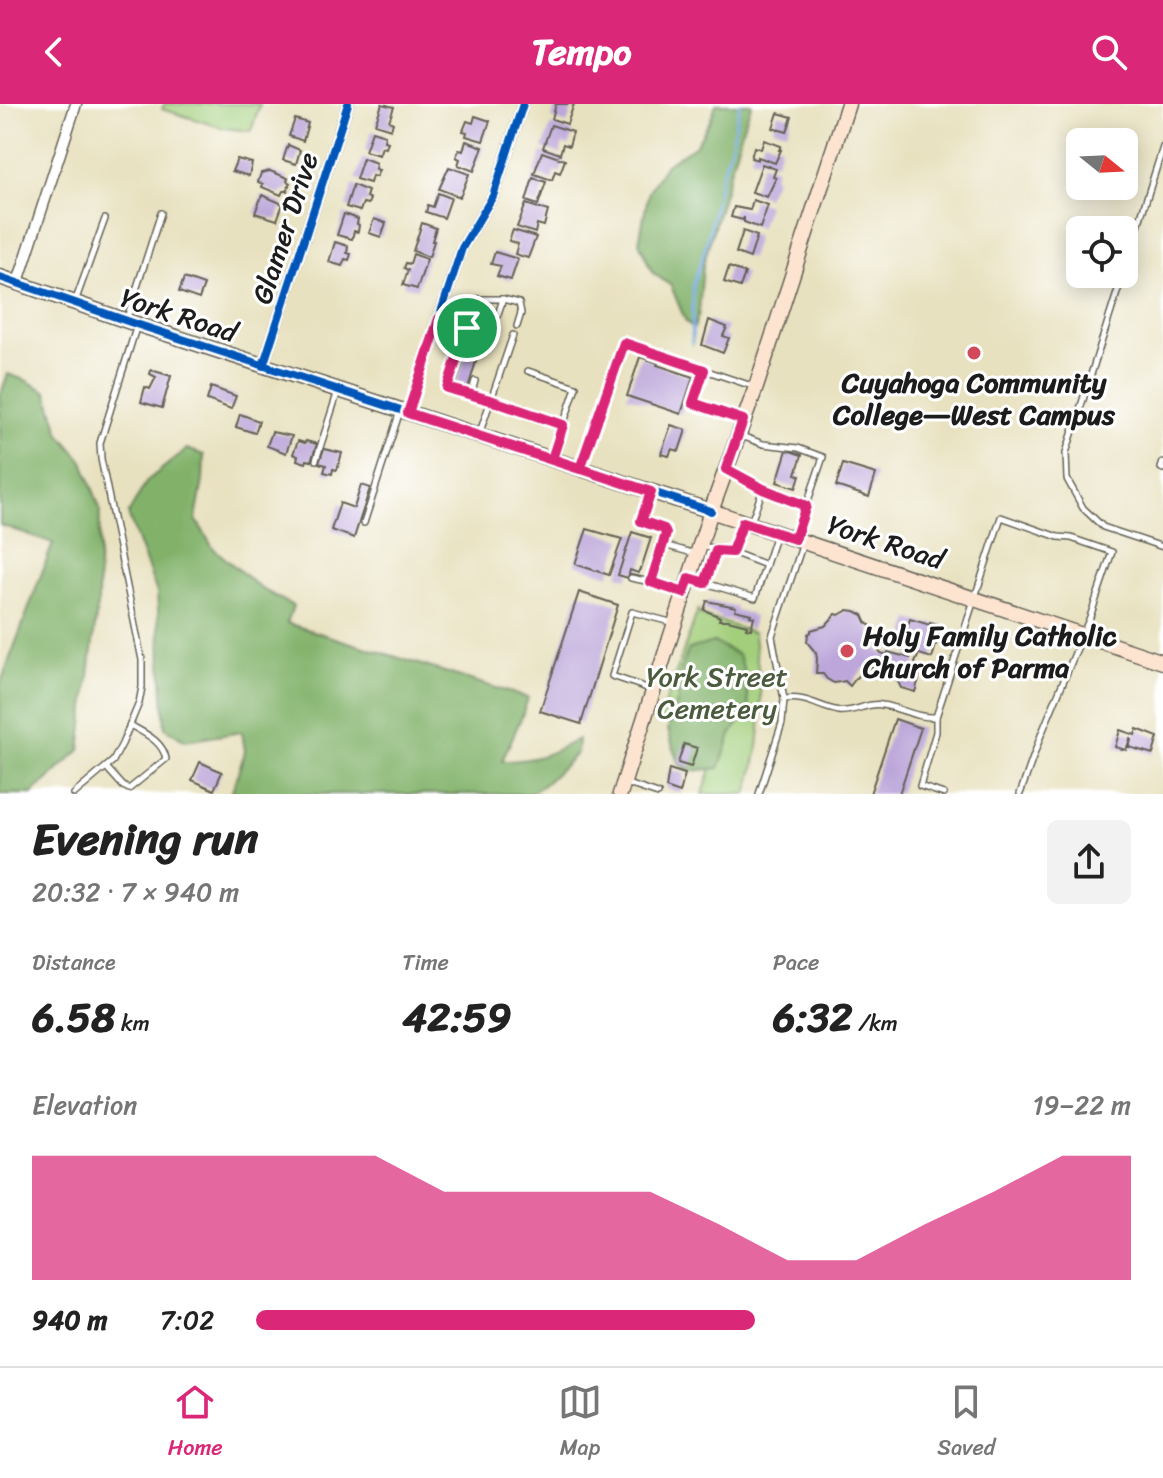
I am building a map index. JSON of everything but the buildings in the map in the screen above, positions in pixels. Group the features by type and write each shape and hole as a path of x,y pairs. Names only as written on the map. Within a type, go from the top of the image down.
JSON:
{"main road":[{"path":"622,788 698,550 756,387 848,104"},
{"name":"York Road","path":"711,511 1163,662"}],"street":[{"path":"18,282 76,104"},
{"name":"Glamer Drive","path":"263,366 348,104"},
{"path":"404,412 462,248 493,196 523,104"},
{"name":"York Road","path":"0,277 132,323 711,511"}],"lane":[{"path":"1138,225 1163,147"},
{"path":"74,794 113,761 139,703 142,687 142,660 100,443 161,213"},
{"path":"75,303 105,219"},
{"path":"1118,288 1066,453 1067,479 1083,508 1103,527 1163,547"},
{"path":"517,326 521,313 519,303 503,299 477,299 447,388 563,425"},
{"path":"497,317 503,299"},
{"path":"439,319 467,328"},
{"path":"479,436 513,335"},
{"path":"580,469 624,343 756,387"},
{"path":"704,370 693,403 741,427 763,444 798,448 823,457 806,506 772,636 784,699 782,723 759,794"},
{"path":"528,371 576,387 552,459"},
{"path":"471,395 475,381"},
{"path":"316,460 338,390"},
{"path":"364,523 404,412"},
{"path":"1163,462 1163,469"},
{"path":"726,469 763,489 806,506"},
{"path":"732,552 763,489"},
{"path":"651,492 641,521 664,529 666,534 651,582"},
{"path":"944,794 920,786 936,732 936,717 1001,517 1112,552 1090,617 1020,794"},
{"path":"689,578 755,598 777,533"},
{"path":"664,545 732,552 766,565"},
{"path":"705,583 716,551"},
{"path":"631,578 684,593"},
{"path":"654,691 612,676 632,612 675,624"},
{"path":"784,699 798,697 838,711 854,711 879,704 922,718 936,717"},
{"path":"106,767 129,789 166,759 157,742 130,725"},
{"path":"622,788 658,794"}],"green space":[{"path":"164,104 260,104 251,131 223,128 162,109"},
{"path":"716,104 752,104 703,265 699,313 694,328 686,322 671,286 652,272 639,242 649,191 666,164 695,146"},
{"path":"8,374 47,392 60,434 83,461 100,509 98,601 80,750 33,794 0,794 0,685 53,543 0,525 0,396"},
{"path":"187,449 204,455 196,519 213,548 260,588 293,606 287,623 528,698 502,761 542,756 578,739 577,753 530,794 231,794 245,751 242,732 185,741 165,728 157,593 128,514 147,481"},
{"name":"York Street Cemetery","path":"698,610 700,615 754,633 761,720 747,794 703,794 720,740 659,720"},
{"path":"713,642 739,655 749,708 731,735 719,768 691,771 678,763 668,730 678,701 682,666 689,649"}],"waterway":[{"path":"692,344 693,286 707,242 740,104"}],"cycle path":[{"path":"263,366 348,104"},
{"path":"408,413 462,248 493,196 523,104"},
{"path":"0,277 711,511"}],"place":[{"name":"Cuyahoga Community College—West Campus","path":"974,353"},
{"name":"Holy Family Catholic Church of Parma","path":"847,651"}],"route":[{"path":"467,328 439,319 408,413 580,469 624,343 704,370 693,403 743,420 726,469 763,489 806,506 795,539 743,522 732,552 716,551 705,583 689,578 684,593 651,582 666,534 664,529 641,521 651,492 580,469 552,459 563,425 447,388 467,328"}]}
